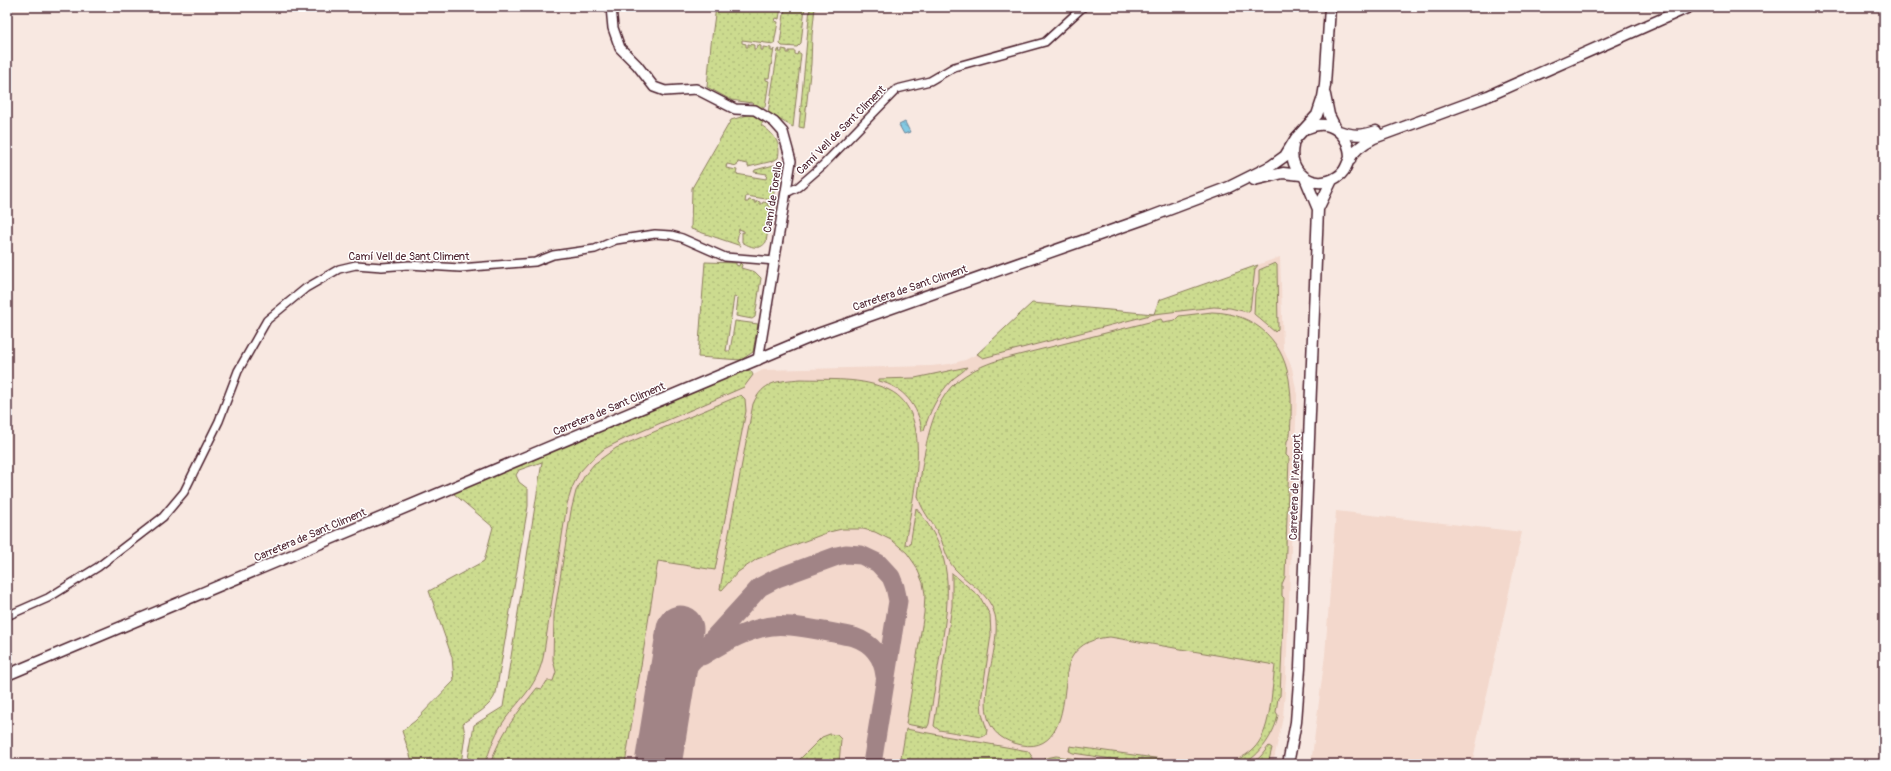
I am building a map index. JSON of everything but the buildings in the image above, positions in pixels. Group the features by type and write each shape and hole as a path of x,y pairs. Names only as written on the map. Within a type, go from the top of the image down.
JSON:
{"main road":[{"path":"1306,129 1317,115 1323,97 1330,7"},
{"path":"1229,187 1281,160 1300,133 1312,126 1324,125 1353,135 1363,136 1486,92 1519,82 1689,7"},
{"path":"1325,86 1329,115 1348,144 1350,160"},
{"path":"1229,187 1275,174 1292,173 1320,183 1332,180 1342,174 1350,160 1362,146 1374,138 1488,96 1508,86"},
{"path":"1293,144 1292,158 1294,164 1303,177"},
{"name":"Carretera de l'Aeroport","path":"1303,177 1318,209"},
{"name":"Carretera de l'Aeroport","path":"1288,764 1296,722 1300,661 1318,209 1332,180"},
{"name":"Carretera de Sant Climent","path":"7,675 840,326 1140,221 1229,187"}],"street":[{"name":"Camí de Torello","path":"611,7 613,28 620,48 637,65 656,89 665,91 696,89 734,109 753,109 780,127 785,135 791,156 758,360"},
{"name":"Camí Vell de Sant Climent","path":"786,193 798,187 822,166 897,89 930,82 954,67 1045,42 1083,7"},
{"name":"Camí Vell de Sant Climent","path":"7,616 48,598 93,570 163,517 184,492 219,421 238,371 264,324 274,312 306,288 339,269 356,265 382,267 409,265 464,268 535,262 553,255 595,249 616,240 655,234 671,235 682,238 725,257 775,261"}],"shaded area":[{"path":"1280,257 1283,347 1292,368 1297,395 1286,677 1283,717 1273,764 467,764 474,725 503,707 542,462 740,375 753,375 763,370 931,366 950,364 965,360 977,354 1032,303 1154,314 1159,300"},
{"path":"1336,511 1522,532 1472,764 1311,764 1325,655"}],"green space":[{"path":"716,7 781,7 779,19 776,18 775,21 778,22 774,44 742,40 742,43 746,44 746,47 748,47 748,44 754,45 754,49 756,49 757,45 761,46 761,50 763,50 763,47 771,48 771,51 774,49 769,78 766,78 766,80 769,81 765,107 762,107 761,109 752,103 731,100 707,87"},
{"path":"785,7 805,7 801,43 797,47 782,46 780,44"},
{"path":"810,7 815,7 804,128 799,127"},
{"path":"780,49 779,52 782,52 782,49 787,50 787,53 789,53 789,51 795,51 795,54 797,55 798,52 801,54 793,127 768,113 778,50"},
{"path":"751,114 763,122 761,125 776,139 779,148 778,158 773,161 748,167 748,164 738,162 737,166 727,164 726,168 737,170 736,174 766,179 767,174 754,172 755,170 774,165 777,168 773,200 746,196 745,202 748,202 749,200 755,201 756,203 757,201 760,202 760,204 763,202 768,203 767,205 769,206 770,203 772,206 766,242 764,245 758,247 752,247 742,242 742,232 744,233 744,231 739,229 737,241 741,246 691,229 692,188 731,120"},
{"path":"705,262 736,263 736,265 739,266 740,263 742,265 741,268 755,272 761,278 755,317 752,319 736,316 738,298 734,297 726,351 730,351 735,321 758,324 753,352 741,360 698,357"},
{"path":"1275,263 1277,265 1278,329 1275,332 1254,314 1255,293 1259,282 1259,270"},
{"path":"1258,265 1255,269 1250,310 1247,312 1230,308 1214,307 1154,314 1159,300"},
{"path":"1032,303 1154,314 983,358 977,354"},
{"path":"1212,312 1243,318 1266,333 1275,344 1282,357 1287,371 1290,387 1291,418 1290,436 1287,441 1286,455 1289,458 1285,577 1282,584 1282,596 1284,598 1280,696 1278,698 1276,712 1278,715 1274,729 1261,750 1249,761 1242,764 1223,764 1245,755 1259,742 1267,724 1275,665 1110,637 1088,642 1075,652 1068,668 1064,701 1058,723 1047,740 1028,746 1014,743 998,734 989,721 986,705 987,687 996,631 995,615 992,607 978,589 960,574 951,564 938,533 919,501 918,496 922,467 928,436 939,406 955,383 970,372 993,362 1161,319 1163,322 1175,320 1179,316"},
{"path":"967,367 953,379 942,392 931,410 924,430 922,431 917,413 908,399 895,388 879,381 879,379 915,378"},
{"path":"745,370 751,371 753,375 744,387 604,449 579,473 567,504 540,669 531,687 508,715 499,729 492,743 485,764 467,764 474,725 503,707 542,462 519,470 516,475 519,482 528,489 528,506 496,693 486,707 463,723 465,735 461,764 413,764 402,731 415,721 454,681 452,657 429,591 484,561 493,527 453,493"},
{"path":"801,379 857,381 879,386 889,390 904,402 913,418 917,438 917,461 912,506 905,544 910,545 916,508 929,525 938,542 946,575 947,592 944,629 929,724 927,728 906,724 924,613 925,594 923,583 916,566 907,553 893,541 875,532 863,529 842,529 829,532 757,559 738,572 722,590 720,589 753,404 761,391 772,384"},
{"path":"741,395 745,399 746,411 715,570 658,561 625,764 490,764 504,733 516,715 537,688 542,689 547,681 553,681 556,672 553,660 554,615 571,511 576,491 585,475 594,464 616,448"},
{"path":"952,573 980,597 990,615 991,635 981,701 982,714 987,730 986,735 982,737 939,730 934,726 952,606"},
{"path":"906,729 1028,751 1033,758 1033,764 900,764"},
{"path":"830,734 837,735 841,739 839,764 795,764 822,737"},
{"path":"1070,746 1197,764 1144,764 1073,753 1069,751"},
{"path":"1269,746 1272,748 1268,764 1252,764 1261,756"},
{"path":"1056,756 1109,764 1041,764 1046,758"}],"water":[{"path":"905,122 910,132 904,134 899,125"}],"taxiway":[{"path":"669,697 674,684 685,669 760,587 777,578 837,556 846,554 861,555 878,563 891,577 898,601 872,764"},
{"path":"702,656 745,633 763,627 780,625 801,627 854,637 866,643 876,652 879,657 885,676"}],"runway":[{"path":"658,764 680,629"}]}
